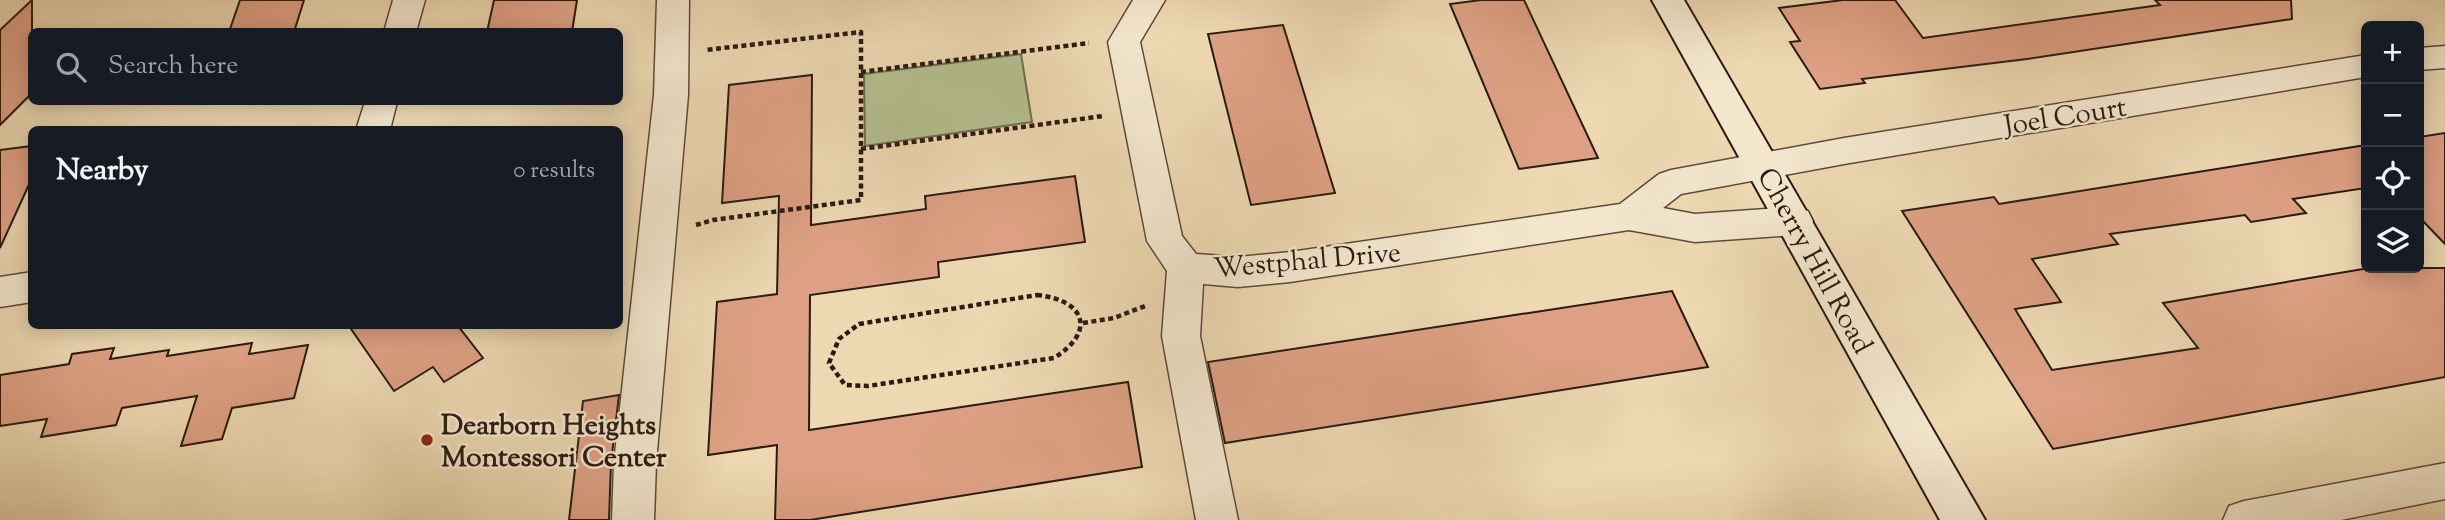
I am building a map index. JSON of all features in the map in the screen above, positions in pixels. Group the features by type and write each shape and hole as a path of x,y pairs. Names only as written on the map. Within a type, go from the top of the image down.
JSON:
{"main road":[{"name":"Cherry Hill Road","path":"1668,0 1963,520"}],"street":[{"path":"401,28 409,0"},
{"path":"633,520 635,463 671,95 673,0"},
{"name":"Westphal Drive","path":"1142,4 1124,42 1165,242 1186,268 1238,272 1290,267 1629,216 1695,228 1795,221"},
{"path":"2424,59 2445,57"},
{"name":"Joel Court","path":"1763,166 2361,67"},
{"path":"374,126 380,105"},
{"name":"Westphal Drive","path":"1629,216 1671,183 1763,166"},
{"path":"1186,268 1181,335 1217,520"},
{"path":"0,292 28,288"},
{"path":"2245,520 2445,481"}],"path":[{"path":"708,223 713,220 862,200 861,32 725,48"},
{"path":"861,72 1097,42"},
{"path":"861,149 1110,115"},
{"path":"1037,295 1050,295 1069,303 1078,312 1083,323 1080,337 1068,351 1054,358 868,386 845,385 829,362 833,347 843,332 859,324 1037,295"},
{"path":"1083,323 1114,318 1144,306"}],"green space":[{"path":"1021,54 1032,122 865,146 864,74"}],"building":[{"path":"32,0 32,28 28,28 28,97 0,125 0,30"},
{"path":"240,0 304,0 295,28 230,28"},
{"path":"494,0 577,0 573,28 488,28"},
{"path":"1481,0 1524,0 1598,158 1519,169 1450,4"},
{"path":"1843,0 1895,0 1923,38 2160,5 2155,0 2291,0 2292,19 2027,59 1862,79 1865,83 1820,89 1790,42 1800,41 1779,8"},
{"path":"1283,25 1335,193 1251,205 1208,34"},
{"path":"812,75 811,225 926,209 925,196 1075,176 1085,242 938,262 939,277 810,295 809,430 1128,382 1142,467 810,520 775,520 777,445 708,455 717,302 777,294 779,196 722,203 729,85"},
{"path":"2445,133 2445,244 2424,222 2424,136"},
{"path":"28,146 28,187 0,248 0,150"},
{"path":"2361,146 2361,189 2293,199 2306,213 2251,222 2245,215 2110,234 2118,244 2032,259 2061,302 2015,309 2052,370 2198,348 2163,303 2361,269 2361,273 2424,273 2424,268 2445,268 2445,377 2053,449 1902,211 1994,197 1999,204"},
{"path":"1672,291 1708,367 1225,443 1208,362"},
{"path":"351,329 460,329 483,358 444,382 433,367 394,391"},
{"path":"252,343 249,354 308,345 294,398 232,408 222,439 181,446 197,396 122,408 116,425 41,437 47,419 0,426 0,375 69,364 72,354 114,348 110,359 169,350 167,356"},
{"path":"619,395 611,463 609,520 569,520 583,401"}],"place":[{"name":"Dearborn Heights Montessori Center","path":"427,440"}]}
